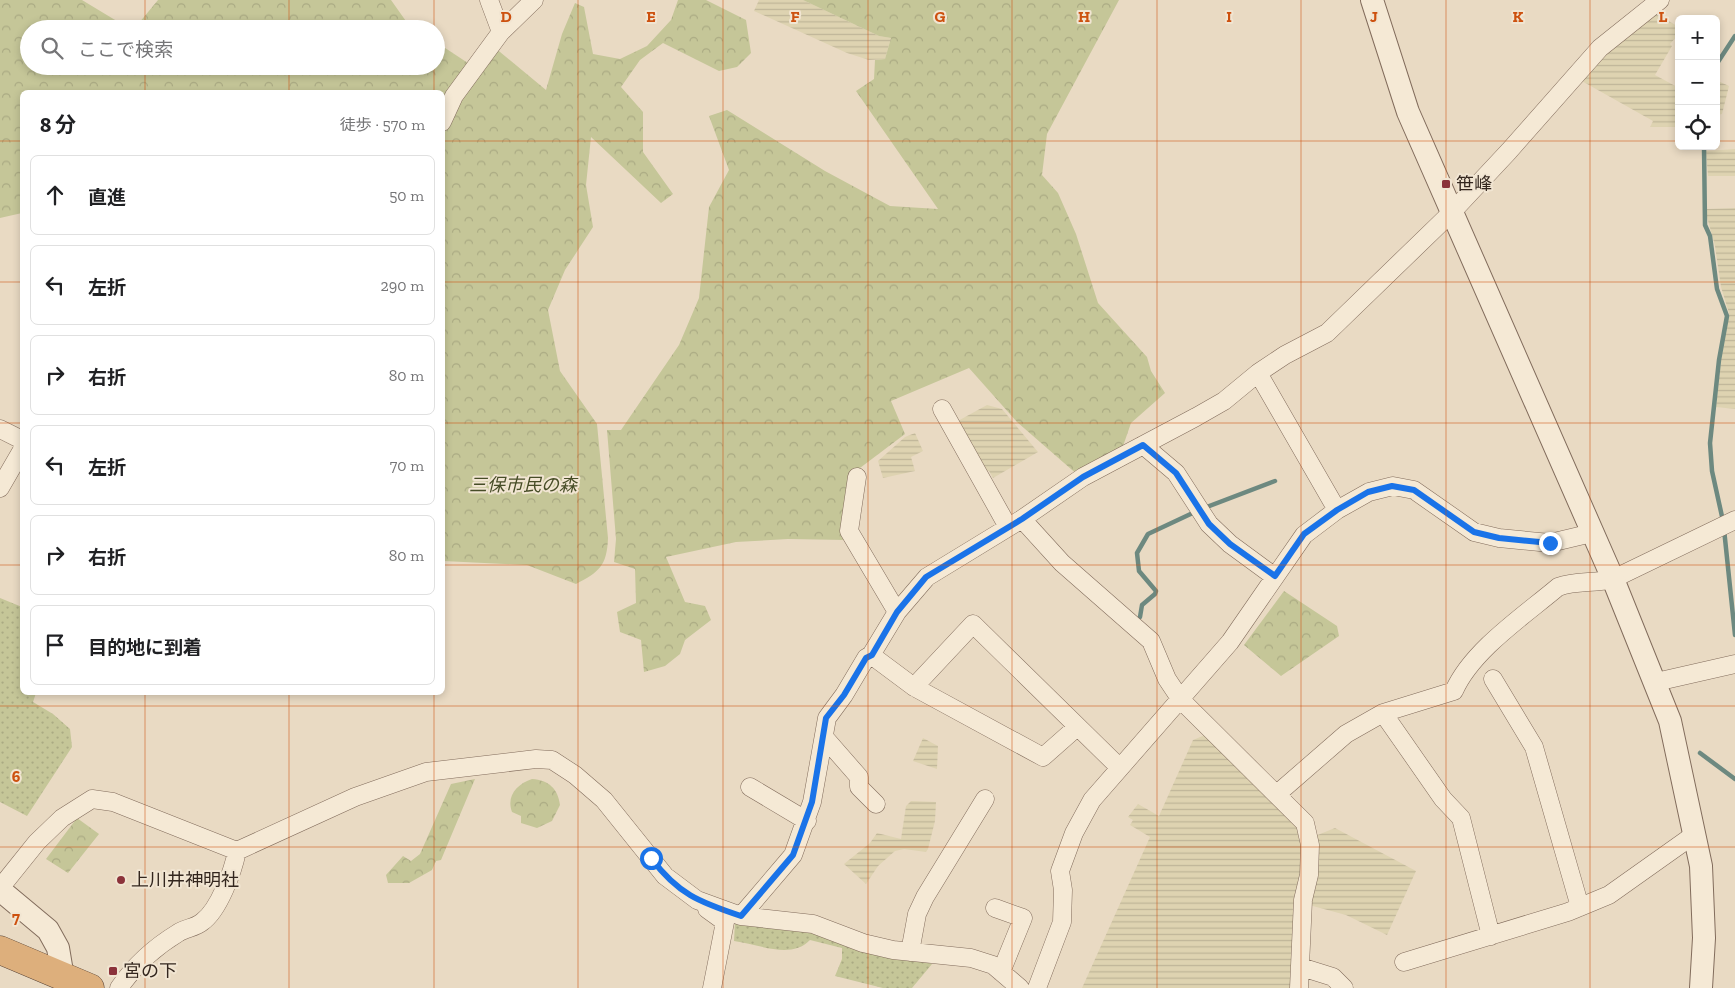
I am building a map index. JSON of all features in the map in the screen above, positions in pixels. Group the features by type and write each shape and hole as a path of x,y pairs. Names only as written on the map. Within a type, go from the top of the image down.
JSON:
{"highway":[{"path":"0,950 90,988"}],"street":[{"path":"489,0 501,32"},
{"path":"445,116 454,96 501,32 534,0"},
{"path":"1372,0 1408,112 1592,532 1656,682 1670,720 1696,834 1701,866 1704,938 1701,988"},
{"path":"741,916 793,855 807,822 826,718 844,695 866,658 872,655 897,612 926,577 1015,523 1083,477 1224,400 1258,373 1285,355 1327,333 1452,212 1510,151 1600,48 1660,0"},
{"path":"1258,373 1337,510"},
{"path":"942,410 1015,523 1151,642 1167,680 1181,700 1305,823 1310,845 1309,875 1303,900 1299,988"},
{"path":"0,429 20,439"},
{"path":"1143,445 1176,473 1209,524 1223,537 1275,576"},
{"path":"0,488 20,453"},
{"path":"857,477 849,531 897,612"},
{"path":"1037,988 1062,922 1063,890 1060,871 1074,833 1092,800 1230,642 1304,534 1337,510 1368,492 1392,486 1414,490 1474,532 1499,538 1550,543 1592,532"},
{"path":"1277,794 1346,734 1383,713 1454,691 1466,670 1491,644 1558,586 1571,582 1603,582 1612,579 1735,520"},
{"path":"914,687 973,624 1119,767"},
{"path":"872,655 914,687 1044,757 1077,727"},
{"path":"1656,682 1735,664"},
{"path":"1493,679 1534,747 1580,907"},
{"path":"1383,713 1443,799 1461,818 1491,936"},
{"path":"824,737 860,778 859,787 876,804"},
{"path":"63,978 58,948 48,930 0,889 37,842 62,818 92,799 113,802 238,850 355,797 426,772 536,758 552,760 575,775 604,800 665,876 704,904 741,916 813,924 863,942 910,952 971,958 993,965 1020,988"},
{"path":"750,787 807,822"},
{"path":"910,952 917,914 925,897 985,799"},
{"path":"1404,962 1491,936 1580,907 1610,895 1696,834"},
{"path":"119,988 129,974 151,952 179,932 202,923 215,908 235,863 238,850"},
{"path":"704,904 706,909 725,922 712,988"},
{"path":"995,908 1023,918 1001,972"},
{"path":"1301,967 1333,977 1344,988"}],"shaded area":[{"path":"759,0 803,0 879,36 891,38 885,59 869,60 847,53 754,11"},
{"path":"1651,11 1675,25 1675,38 1670,44 1672,46 1655,75 1675,86 1675,127 1650,127 1653,121 1580,80 1603,53"},
{"path":"1720,82 1729,86 1722,114 1720,114"},
{"path":"1735,149 1735,176 1708,176 1706,151"},
{"path":"1735,208 1735,409 1716,407 1729,313 1721,287 1707,209"},
{"path":"987,405 1002,409 1038,452 993,478 989,471 982,471 956,422"},
{"path":"915,433 923,451 911,457 915,471 883,478 878,461 905,437"},
{"path":"1205,735 1301,826 1305,844 1295,988 1082,988 1150,837 1130,825 1133,820 1128,817 1138,804 1159,816 1193,740"},
{"path":"923,738 938,746 937,769 913,761"},
{"path":"911,801 936,802 935,821 928,849 926,852 904,849 895,851 878,866 866,884 844,864 870,843 877,833 901,839 906,806"},
{"path":"1335,828 1416,871 1387,935 1346,915 1309,905 1315,836"}],"green space":[{"name":"三保市民の森","path":"0,0 82,0 115,20 20,20 20,75 445,75 445,48 474,67 494,47 546,90 562,34 575,3 584,7 593,54 620,59 647,46 671,20 678,0 706,0 746,20 751,53 737,67 719,71 663,43 640,60 621,87 643,112 643,152 673,194 661,203 591,137 586,185 593,227 565,270 548,310 560,371 597,424 608,538 607,548 604,562 596,572 576,584 527,565 445,561 445,90 20,90 20,213 0,218"},
{"path":"158,0 391,0 405,20 141,20"},
{"path":"803,0 1119,0 1047,134 1042,175 1058,193 1076,234 1098,303 1147,357 1151,371 1165,393 1131,423 1121,452 1079,476 1017,422 969,368 891,401 905,434 852,474 845,540 788,539 736,542 666,557 685,602 705,606 711,620 685,640 680,654 665,666 644,672 641,640 620,632 617,612 636,603 635,569 614,562 616,539 607,430 621,430 679,345 699,298 709,207 729,170 709,116 727,110 825,171 890,206 938,209 856,91 874,79 875,60 885,59 891,38 879,36"},
{"path":"1284,591 1337,626 1339,636 1281,676 1244,645"},
{"path":"0,598 20,606 20,695 35,695 33,702 53,714 70,729 72,747 27,816 0,802"},
{"path":"475,779 441,860 436,861 432,870 409,883 388,883 386,875 403,856 411,861 420,854 451,784"},
{"path":"532,779 543,781 552,786 557,794 560,805 552,821 537,828 521,823 521,816 512,812 510,801 517,787"},
{"path":"77,818 99,834 68,873 46,859"},
{"path":"755,911 932,964 912,988 883,988 835,976 842,959 842,948 810,940 802,946 784,950 734,941 735,921"}],"waterway":[{"path":"1719,60 1735,36"},
{"path":"1704,150 1705,225 1710,236 1717,289 1727,316 1719,360 1710,443 1712,471 1723,521"},
{"path":"1204,508 1275,481"},
{"path":"1140,617 1142,605 1156,591 1139,571 1137,553 1148,534 1197,511"},
{"path":"1724,529 1735,635"},
{"path":"1700,753 1735,779"}],"place":[{"name":"笹峰","path":"1446,184"},
{"name":"上川井神明社","path":"121,880"},
{"name":"宮の下","path":"113,971"}],"route":[{"path":"651,858 665,876 697,900 741,916 793,855 807,822 812,802 826,718 844,695 866,658 872,655 897,612 926,577 1022,519 1083,477 1143,445 1176,473 1209,524 1230,544 1275,576 1304,534 1337,510 1368,492 1392,486 1414,490 1474,532 1499,538 1550,543"}]}
